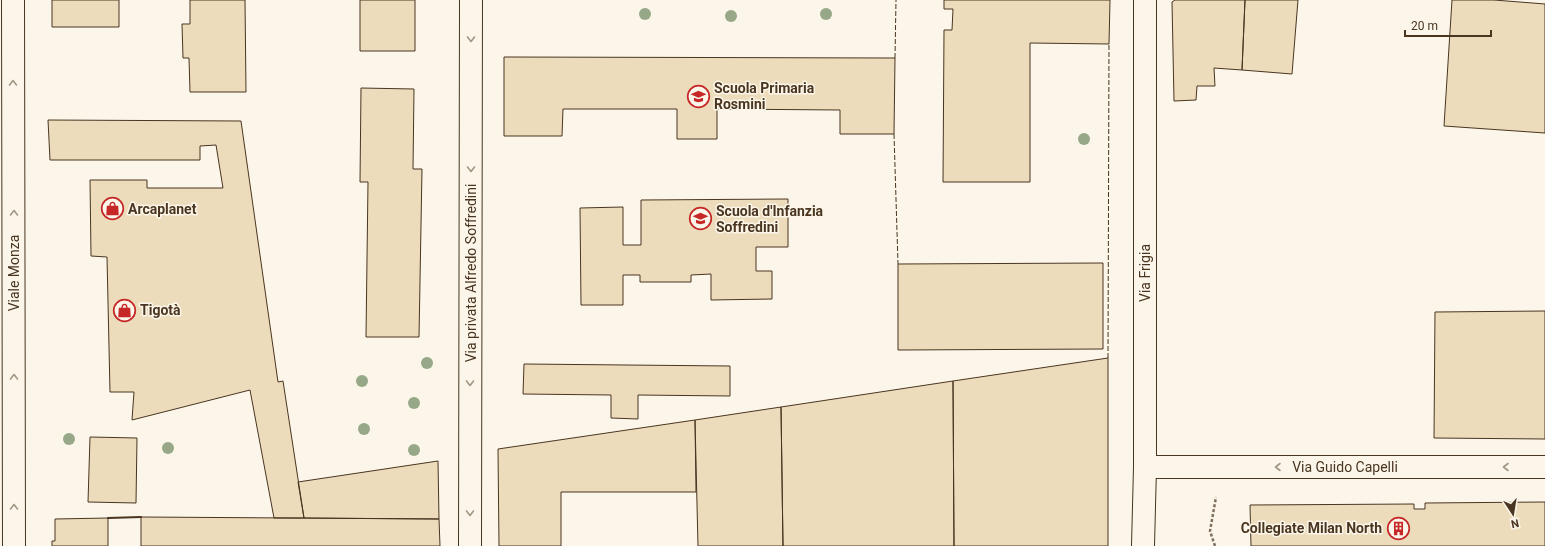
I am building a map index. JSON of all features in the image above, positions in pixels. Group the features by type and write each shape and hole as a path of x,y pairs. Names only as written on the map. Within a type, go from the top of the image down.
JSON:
{"street":[{"name":"Viale Monza","path":"13,0 14,546"},
{"name":"Via privata Alfredo Soffredini","path":"470,546 471,0"},
{"name":"Via Frigia","path":"1143,546 1145,467 1145,0"},
{"name":"Via Guido Capelli","path":"1145,467 1545,467"}],"path":[{"path":"1215,546 1210,530 1216,497"}],"building":[{"path":"52,0 119,0 119,27 52,27"},
{"path":"190,0 245,0 246,92 190,92 189,58 183,58 182,24 190,24"},
{"path":"360,0 415,0 415,51 360,51"},
{"path":"944,0 1110,0 1109,44 1030,43 1030,182 943,182 944,30 952,30 953,9 944,9"},
{"path":"1175,0 1245,0 1242,70 1214,68 1215,86 1197,86 1196,100 1174,101 1172,2"},
{"path":"1245,0 1298,0 1292,74 1242,70"},
{"path":"1452,0 1494,0 1545,4 1545,133 1444,126"},
{"path":"504,57 895,58 894,134 840,134 840,110 717,109 717,139 677,139 677,109 563,109 562,136 504,136"},
{"path":"361,88 414,89 413,169 422,169 419,337 366,337 368,182 360,182"},
{"path":"48,120 241,121 278,382 283,381 304,518 274,518 250,390 132,420 134,392 110,392 107,257 91,256 90,180 147,180 147,188 223,188 216,145 200,146 200,160 50,160"},
{"path":"788,199 788,247 756,247 756,271 772,271 772,299 711,300 711,274 691,275 691,282 640,282 640,275 623,275 623,305 581,305 580,208 623,207 623,245 641,245 641,200"},
{"path":"1103,263 1103,349 898,350 898,264"},
{"path":"1545,311 1545,439 1434,438 1435,312"},
{"path":"1108,358 1108,546 954,546 953,381"},
{"path":"524,364 730,366 730,396 638,395 638,419 611,418 611,395 523,394"},
{"path":"953,381 954,546 783,546 781,407"},
{"path":"781,407 783,546 698,546 695,420"},
{"path":"695,420 696,492 561,492 561,546 499,546 498,449"},
{"path":"90,437 137,438 136,503 88,502"},
{"path":"438,461 439,519 304,518 298,482"},
{"name":"Collegiate Milan North","path":"1545,502 1545,546 1251,546 1250,505 1414,504 1414,509 1425,509 1425,503"},
{"path":"141,517 439,519 440,546 141,546"},
{"path":"108,518 108,546 52,546 52,541 55,541 55,519"}],"fence":[{"path":"895,58 896,0"},
{"path":"1108,358 1109,44"},
{"path":"894,134 898,264"}],"wall":[{"path":"108,518 141,517"}],"place":[{"name":"Scuola Primaria Rosmini","path":"699,96"},
{"name":"Arcaplanet","path":"112,209"},
{"name":"Scuola d'Infanzia Soffredini","path":"701,219"},
{"name":"Tigotà","path":"125,310"},
{"name":"Collegiate Milan North","path":"1398,528"}]}
